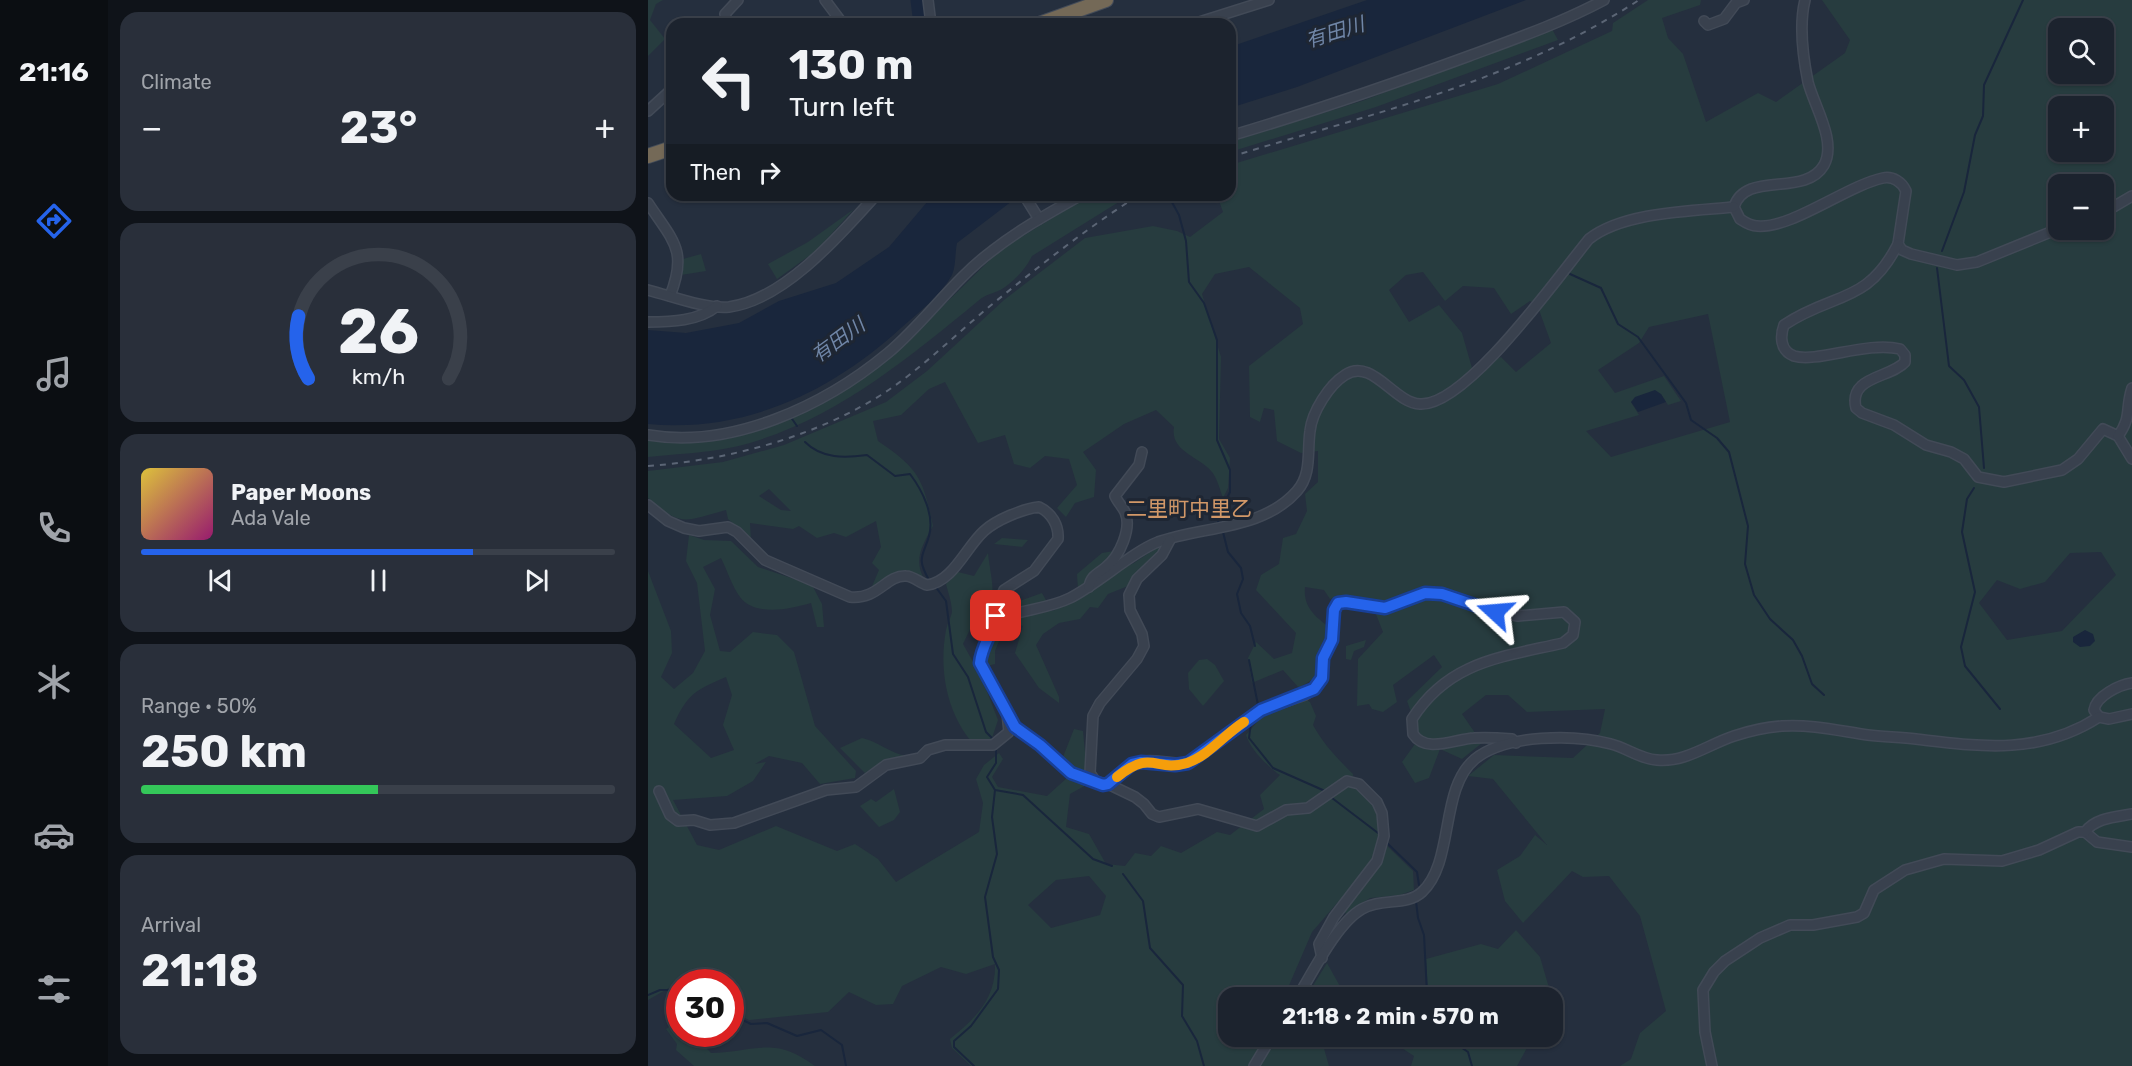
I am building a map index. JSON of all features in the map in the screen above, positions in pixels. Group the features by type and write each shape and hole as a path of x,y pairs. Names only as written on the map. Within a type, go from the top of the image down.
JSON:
{"highway":[{"path":"1056,18 1106,0"},
{"path":"648,156 666,150"}],"street":[{"path":"726,18 725,14 738,0"},
{"path":"825,0 838,18"},
{"path":"928,0 931,18"},
{"path":"1212,18 1269,0"},
{"path":"1236,134 1371,92 1552,25 1604,0"},
{"path":"1704,21 1708,25 1724,19 1736,3 1744,0"},
{"path":"1734,207 1742,194 1752,189 1794,183 1813,176 1824,165 1828,146 1808,81 1802,28 1804,0"},
{"path":"649,107 666,94"},
{"path":"1734,207 1740,219 1760,227 1796,217 1841,194 1884,178 1891,178 1903,185 1906,191 1898,244 1879,275 1867,285 1797,316 1784,325 1781,340 1785,350 1793,356 1808,357 1856,348 1900,350 1905,355 1905,362 1900,368 1867,380 1857,392 1856,408 1862,413 1894,425 1926,445 1951,452 1964,459 1978,477 2004,482 2062,470 2078,459 2103,429 2118,436 2132,459"},
{"path":"2114,207 2132,196"},
{"path":"648,290 717,306 729,307 742,303 793,277 835,241 871,201"},
{"path":"1028,201 1039,219"},
{"path":"648,435 698,437 742,430 782,416 844,384 888,353 964,275 992,251 1070,201"},
{"path":"648,203 680,257 676,280 670,296"},
{"path":"996,616 1001,618 1057,604 1089,587 1156,543 1261,515 1297,491 1307,469 1310,430 1314,415 1342,376 1359,370 1369,373 1406,400 1419,404 1430,403 1457,387 1493,356 1524,322 1589,239 1597,232 1615,224 1645,218 1734,207"},
{"path":"1898,244 1902,250 1911,254 1957,265 1977,262 2048,233"},
{"path":"648,322 687,319 708,313 717,306"},
{"path":"2118,436 2128,422 2128,401 2132,388"},
{"path":"1089,587 1093,576 1114,558 1124,538 1128,524 1125,510 1115,496 1120,486 1138,465 1142,452"},
{"path":"648,505 668,521 684,528 699,531 728,527 765,560 850,597 862,598 872,595 899,577 906,576 932,584 947,575 988,528 1033,508 1043,509 1058,526 1058,539 1034,571 1004,590 998,600 993,633 981,656 980,663 1007,713 1022,733 1040,745 1071,773 1086,780 1093,779 1103,785 1108,784 1135,797 1152,814 1159,817 1198,809 1257,826 1286,810 1308,808 1340,783 1347,781 1359,784 1377,802 1382,813 1384,836 1377,861 1334,917 1319,944 1322,958"},
{"path":"1093,779 1091,742 1094,716 1100,703 1137,659 1144,646 1142,634 1130,610 1129,595 1137,579 1162,555 1170,540"},
{"path":"1108,784 1132,764 1141,762 1175,765 1188,763 1261,710 1314,689 1322,678 1323,658 1332,640 1334,610 1338,603 1346,602 1385,608 1425,593 1442,594 1495,612 1518,616 1564,612 1575,622 1573,636 1563,643 1478,662 1461,671 1420,706 1412,719 1413,734 1423,744 1474,737 1512,739 1516,743"},
{"path":"2099,717 2094,710 2100,699 2123,684 2132,683"},
{"path":"659,791 670,815 678,820 694,820 710,825 734,823 826,790 856,787 886,765 920,758 928,750 945,745 996,743 1009,732 1007,713"},
{"path":"1304,987 1346,922 1361,909 1376,903 1409,899 1422,892 1432,878 1438,861 1445,827 1465,770 1475,759 1490,750 1516,743 1580,737 1613,744 1645,758 1672,760 1733,736 1782,726 2001,748 2037,743 2099,717 2109,719 2132,714"},
{"path":"2085,832 2090,825 2101,820 2132,814"},
{"path":"1712,1066 1704,1032 1703,990 1714,972 1725,961 1760,938 1790,925 1813,925 1857,917 1864,913 1875,890 1912,867 1944,859 2002,861 2039,850 2078,832 2085,832 2097,842 2132,847"},
{"path":"1254,1066 1265,1047"}],"green space":[{"path":"648,0 663,0 656,4 650,20 665,39 648,56"},
{"path":"1648,0 1701,0 1700,5 1662,18 1668,38 1683,54 1706,122 1758,93 1776,102 1845,53 1850,40 1822,0 2132,0 2132,1066 1620,1066 1631,1059 1640,1033 1666,1011 1640,916 1609,876 1583,877 1572,871 1523,923 1505,901 1497,870 1520,856 1535,835 1547,845 1493,779 1468,776 1494,755 1573,758 1600,733 1605,709 1527,712 1508,695 1486,695 1462,714 1482,743 1462,759 1440,749 1429,778 1415,783 1402,762 1420,737 1407,701 1442,667 1434,655 1393,685 1397,702 1383,712 1372,709 1369,704 1357,706 1358,659 1383,632 1372,604 1341,596 1330,599 1324,590 1305,587 1306,600 1311,610 1329,627 1319,659 1318,676 1299,688 1283,670 1252,683 1248,658 1256,642 1274,659 1292,653 1296,633 1256,590 1261,575 1279,564 1283,538 1296,534 1307,511 1305,494 1318,482 1318,451 1301,453 1277,441 1274,410 1264,408 1260,422 1250,417 1249,366 1303,324 1300,308 1249,267 1215,274 1202,294 1221,357 1219,439 1230,458 1228,488 1223,498 1212,472 1181,448 1176,442 1174,427 1156,410 1124,424 1083,452 1096,470 1094,497 1075,503 1066,517 1057,508 1077,485 1069,459 1045,456 1030,468 1014,464 1005,435 978,443 945,382 929,389 901,415 873,421 878,441 911,468 926,496 933,526 919,558 924,579 915,574 902,572 890,577 870,591 879,570 872,563 881,547 876,521 846,537 834,533 817,538 799,526 793,529 750,523 751,540 728,519 726,510 692,519 677,518 659,508 648,498 648,471 723,462 784,445 886,402 927,371 1004,300 1085,238 1153,226 1177,231 1190,237 1223,212 1219,201 1236,201 1236,163 1498,84 1612,31 1613,23","holes":["1423,272 1445,301 1463,286 1494,288 1511,314 1530,301 1538,307 1551,343 1516,372 1501,357 1472,368 1462,333 1439,305 1409,322 1389,290 1406,275","1708,314 1730,422 1611,457 1586,431 1639,415 1631,402 1661,394 1668,405 1681,401 1664,376 1615,393 1598,370 1639,343 1649,327","769,489 791,511 781,510 759,496","2101,552 2116,575 2062,631 2007,640 1979,603 1997,580 2020,589 2045,582 2070,553"]},
{"path":"1552,29 1558,40 1376,107 1236,150 1236,140 1362,101"},
{"path":"1080,201 1120,201 1032,256 1023,270 1006,286 986,295 894,368 833,407 768,437 734,447 648,457 648,439 743,434 844,389 895,353 1000,250"},
{"path":"854,209 816,251 777,279 768,264 808,242"},
{"path":"701,254 706,271 681,275 683,259"},
{"path":"689,535 704,540 731,541 758,567 812,585 822,604 824,627 817,627 811,603 773,610 754,607 746,603 737,593 721,558 703,567 715,589 710,615 720,651 730,652 753,632 777,635 794,652 815,726 856,771 855,778 820,784 802,763 769,756 755,764 766,762 753,781 727,796 673,800 697,845 719,850 776,826 837,851 855,844 878,859 896,882 979,832 983,803 976,779 984,765 999,753 1003,759 992,777 998,787 1047,796 1068,777 1063,757 1074,729 1083,731 1088,784 1070,794 1066,827 1089,834 1106,864 1125,866 1135,853 1151,856 1161,846 1181,853 1217,832 1230,835 1264,809 1260,795 1280,775 1260,757 1246,735 1263,715 1305,699 1310,702 1316,716 1313,725 1326,745 1353,774 1352,785 1376,808 1380,839 1413,871 1414,890 1400,895 1370,898 1346,914 1338,902 1312,932 1288,987 1218,987 1218,1047 1324,1047 1329,1066 971,1066 952,1048 950,1039 983,1006 992,987 995,964 966,974 941,967 902,986 893,1004 876,1005 849,992 828,1012 749,1020 744,1018 744,969 666,969 666,990 648,1000 648,571 671,631 672,653 661,677 674,689 693,673 705,651 697,583 686,561","holes":["726,677 732,695 723,725 734,750 711,758 674,724 689,699 707,685","1089,876 1106,896 1100,915 1051,928 1028,905 1056,880"]},
{"path":"1002,538 1028,540 1022,547 994,544"},
{"path":"1159,546 1161,552 1138,573 1128,586 1108,594 1098,608 1090,607 1080,619 1059,623 1043,634 1036,645 1059,697 1059,703 1039,688 1015,653 1023,626 1007,621 995,651 995,664 987,666 985,650 996,633 1000,608 1042,593 1052,611 1082,597 1078,590 1077,574 1102,553 1114,551 1113,573 1134,563"},
{"path":"988,553 992,600 984,617 977,625 972,625 963,644 981,676 998,720 991,741 971,741 962,729 950,703 944,674 944,644 952,612 946,584 958,572 974,576"},
{"path":"1366,640 1364,647 1354,651 1351,660 1346,659 1346,646"},
{"path":"1207,659 1215,665 1224,681 1203,706 1189,689 1188,673 1199,660"},
{"path":"862,738 906,756 880,763 865,773 840,748"},
{"path":"894,789 900,812 894,820 879,827 860,806 871,799 876,802"},
{"path":"1516,930 1540,957 1549,987 1428,987 1426,959 1481,944 1498,949"},
{"path":"1327,963 1340,987 1312,987"},
{"path":"676,1047 705,1047 711,1053 776,1048 800,1056 815,1066 694,1066 676,1050"},
{"path":"1400,1047 1527,1047 1517,1066 1411,1066 1414,1056"}],"water":[{"name":"有田川","path":"1367,0 1526,0 1297,87 1236,106 1236,45"},
{"name":"有田川","path":"928,201 1012,201 957,243 952,275 936,297 874,351 846,371 816,389 752,414 719,422 684,425 648,424 648,330 686,333 739,323 779,301 836,283 889,247"},
{"path":"1655,390 1666,402 1638,412 1631,402 1635,397"},
{"path":"2085,630 2093,634 2095,641 2090,646 2080,647 2073,642 2073,637"}],"waterway":[{"path":"918,0 920,18"},
{"path":"1942,251 1964,192 1975,135 1983,116 1984,85 2023,0"},
{"path":"1171,201 1179,215 1186,241 1189,282 1204,303 1217,340 1217,440 1230,470 1230,492 1219,514 1218,523"},
{"path":"1937,268 1949,366 1964,380 1979,407 1984,468"},
{"path":"1570,274 1601,288 1618,324 1638,337 1686,403 1691,420 1717,438 1729,452 1748,526 1745,564 1754,595 1770,619 1793,640 1802,656 1812,684 1824,695"},
{"path":"790,416 797,426"},
{"path":"805,442 819,452 834,456 867,455 895,476 910,474 919,487 929,511 929,536 922,562 929,580"},
{"path":"1974,488 1967,499 1962,532 1975,592 1961,647 1965,666 2000,709"},
{"path":"1223,532 1228,552 1241,568 1243,579 1237,594 1241,613 1250,626 1255,646"},
{"path":"935,586 946,601 953,654 968,677 986,732 994,740"},
{"path":"1249,660 1258,705"},
{"path":"1251,722 1249,738 1273,768 1325,791"},
{"path":"974,1066 954,1047 954,1041 971,1026 998,989 999,970 993,957 985,897 997,854 992,817 995,790 987,777 996,763 996,745"},
{"path":"995,790 1023,795 1093,859 1112,866"},
{"path":"1332,798 1378,833"},
{"path":"1386,842 1417,872 1419,885"},
{"path":"1123,874 1143,901 1150,948 1183,985 1182,1016 1197,1041 1204,1066"},
{"path":"1416,901 1418,918 1424,935 1427,987"},
{"path":"648,995 666,990"},
{"path":"744,1021 751,1024 767,1023 797,1036 821,1030 842,1045 846,1066"},
{"path":"1461,1047 1468,1052 1472,1066"}],"railway":[{"path":"1236,155 1389,110 1491,75 1591,29 1639,0"},
{"path":"648,466 708,458 769,444 798,435 854,410 881,395 909,375 1045,262 1130,201"}],"slow traffic":[{"path":"1117,777 1132,764 1141,762 1175,765 1188,763 1201,756 1244,722"}],"district":[{"name":"二里町中里乙","path":"1189,508"}],"route":[{"path":"996,616 993,633 981,656 980,663 1015,727 1040,745 1071,773 1086,780 1093,779 1103,785 1108,784 1132,764 1149,761 1175,765 1188,763 1201,756 1261,710 1305,695 1314,689 1322,678 1323,658 1332,640 1334,610 1338,603 1346,602 1385,608 1425,593 1442,594 1495,612"}]}
